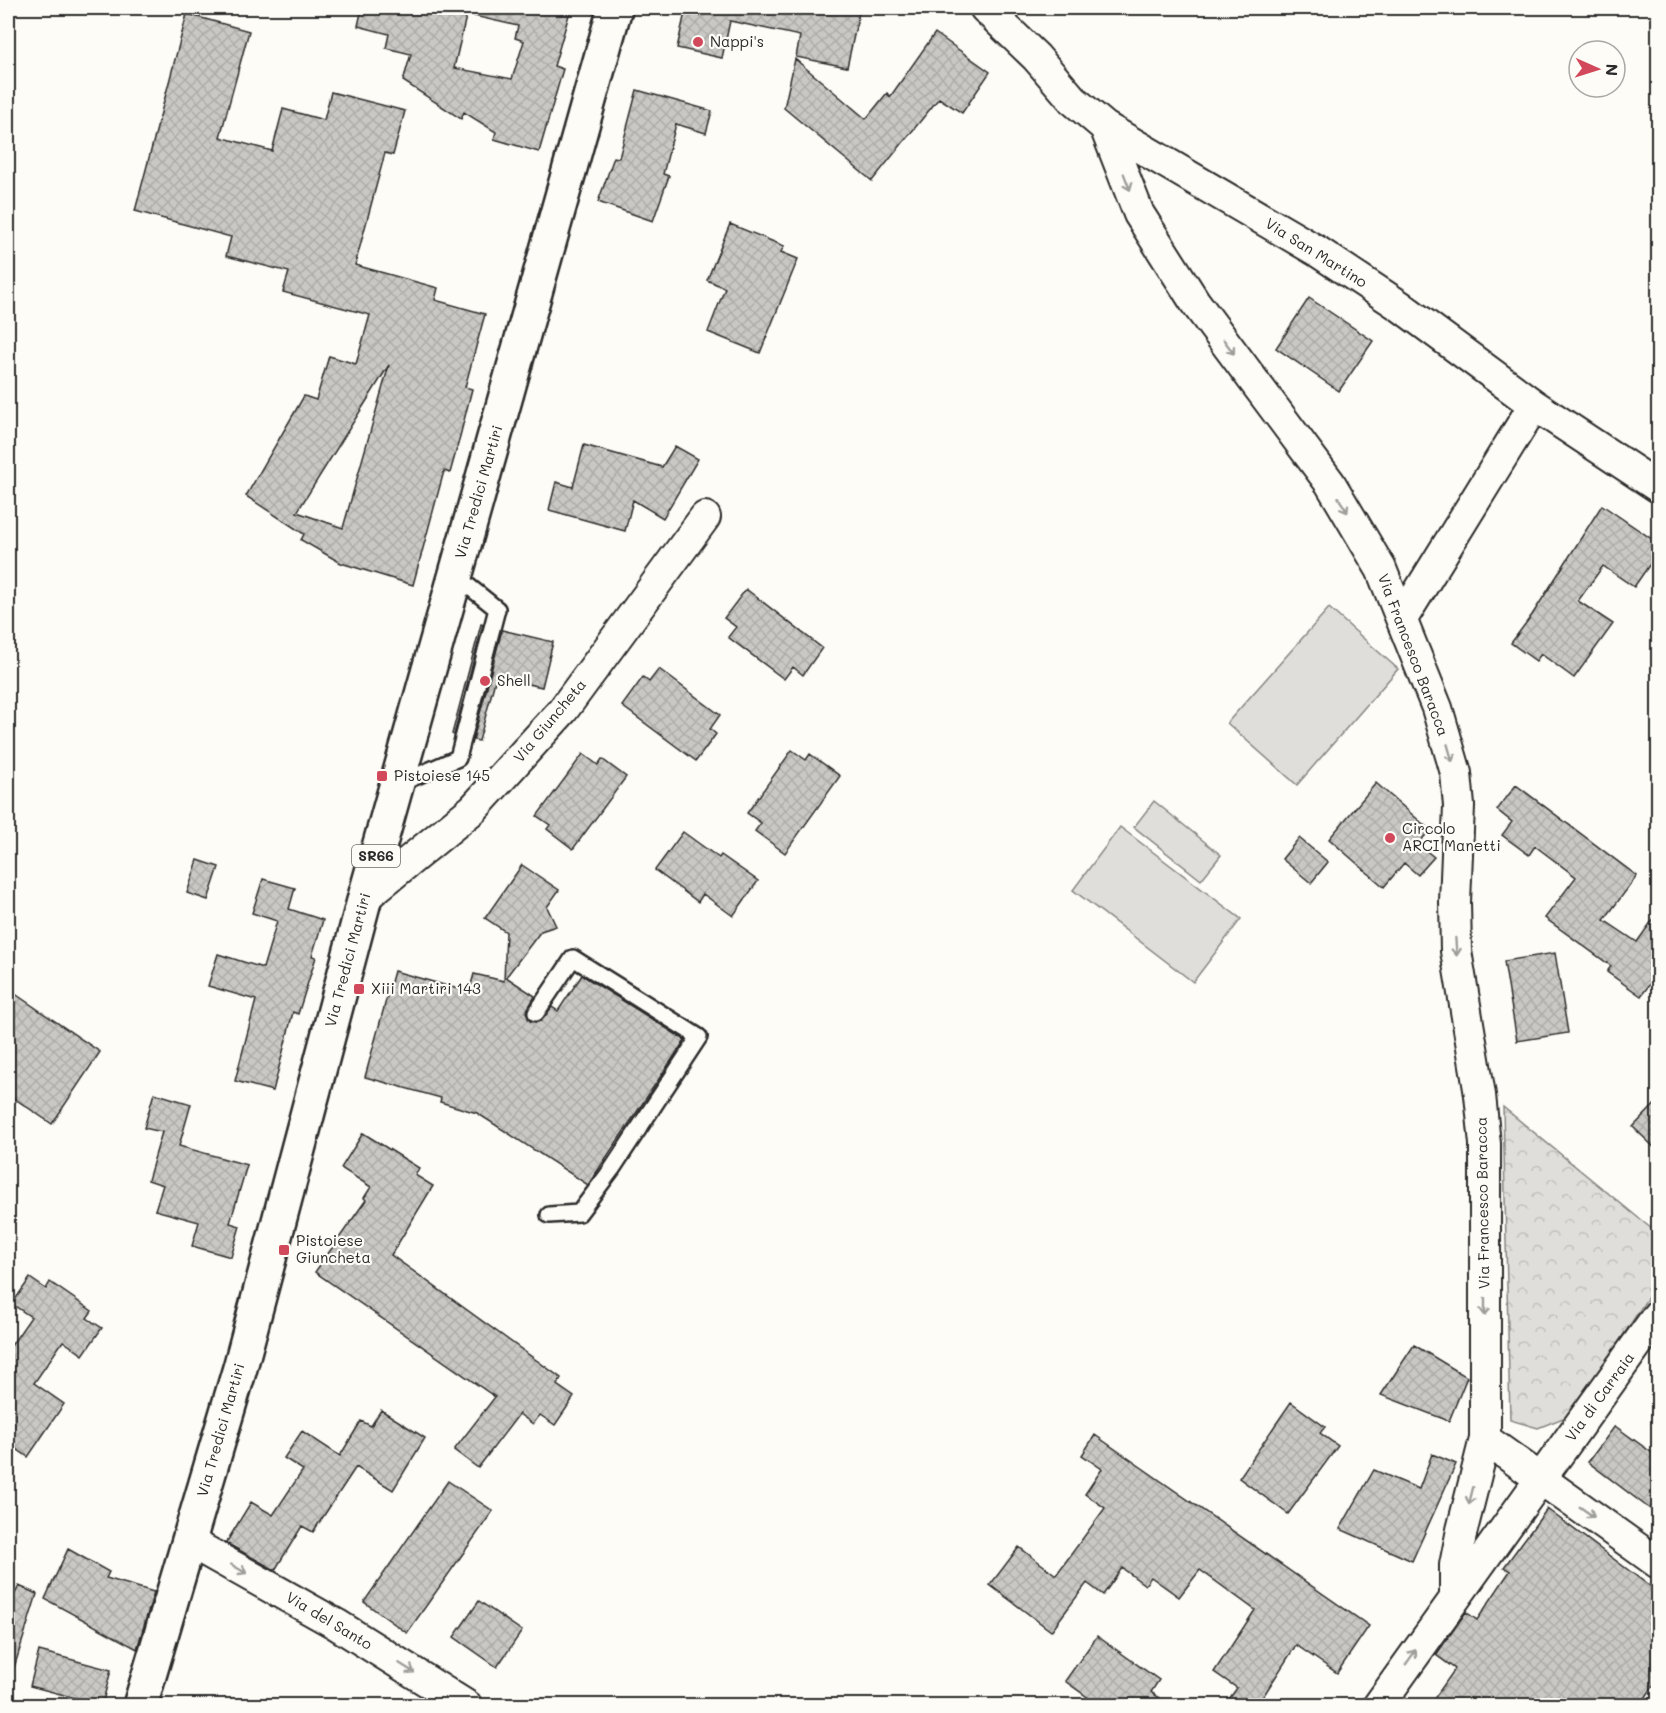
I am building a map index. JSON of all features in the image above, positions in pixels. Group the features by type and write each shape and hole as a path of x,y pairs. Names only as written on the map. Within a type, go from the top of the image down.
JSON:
{"main road":[{"name":"Via Tredici Martiri","path":"140,1706 271,1257 365,897 615,8"}],"street":[{"name":"Via San Martino","path":"985,8 1036,57 1073,100 1106,127 1317,251 1400,306 1534,405 1659,487"},
{"name":"Via Francesco Baracca","path":"1106,127 1139,214 1195,302 1330,483 1381,569 1437,708 1456,773 1458,789 1456,951 1480,1095 1485,1144 1485,1439 1459,1542 1455,1565 1455,1594"},
{"path":"1402,618 1534,405"},
{"name":"Via Giuncheta","path":"365,897 473,809 555,718 705,517"},
{"name":"Via di Carraia","path":"1539,1478 1659,1315"},
{"path":"1485,1439 1659,1563"},
{"path":"1378,1706 1539,1478"},
{"name":"Via del Santo","path":"188,1540 336,1624 467,1706"}],"lane":[{"path":"397,784 458,758 497,609 456,576"},
{"path":"536,1013 573,958 699,1037 612,1169 579,1213 549,1215"}],"green space":[{"path":"1329,608 1398,669 1297,785 1227,723"},
{"path":"1154,801 1221,855 1201,880 1134,827"},
{"path":"1120,827 1241,919 1193,982 1073,890"},
{"path":"1503,1107 1658,1234 1658,1282 1571,1415 1538,1428 1510,1420"}],"building":[{"path":"362,8 468,8 454,68 512,79 524,41 515,38 518,26 474,16 475,8 571,8 554,66 563,69 539,152 494,139 496,132 464,112 461,119 403,81 411,54 386,48 389,34 358,26"},
{"path":"686,8 860,8 847,67 796,57 800,36 730,21 722,58 677,48"},
{"path":"187,14 249,31 220,137 272,151 283,109 324,120 331,92 405,111 393,155 385,153 355,265 438,288 435,300 485,314 465,387 472,389 457,448 450,473 444,471 413,585 341,563 301,540 304,534 246,496 304,396 316,400 329,356 356,364 370,315 283,292 289,272 226,256 231,237 135,211","holes":["389,365 343,528 297,512"]},
{"path":"935,33 990,72 962,113 939,98 872,181 784,108 795,59 866,119 887,93 890,97"},
{"path":"637,90 712,111 706,133 676,124 663,174 669,176 653,221 598,202 614,157 619,158"},
{"path":"730,224 784,246 781,252 798,259 760,353 708,332 725,288 707,280"},
{"path":"1309,298 1373,341 1339,391 1276,348"},
{"path":"584,445 662,467 675,446 698,459 663,518 633,500 625,531 549,510 556,482 573,487"},
{"path":"1602,505 1659,544 1659,551 1634,587 1603,566 1578,601 1613,624 1574,678 1541,654 1536,661 1511,643 1532,615"},
{"path":"746,589 822,648 803,675 793,667 784,679 728,637 736,627 724,618"},
{"path":"481,624 483,625 454,735 452,734"},
{"path":"502,630 553,642 542,687 496,677 479,741 473,740"},
{"path":"659,669 720,715 710,729 716,734 696,761 622,706 643,677 649,682"},
{"path":"792,750 806,760 810,754 840,776 785,853 755,831 761,823 747,813"},
{"path":"583,754 598,765 602,759 626,777 573,849 547,829 550,825 537,816"},
{"path":"1376,783 1430,830 1418,844 1434,857 1418,875 1404,863 1384,887 1329,839"},
{"path":"1516,785 1637,876 1604,920 1637,942 1659,911 1659,972 1641,996 1607,972 1611,966 1545,918 1576,877 1535,846 1529,855 1502,835 1512,822 1497,810"},
{"path":"683,832 719,858 721,855 758,881 733,916 703,894 698,902 655,870"},
{"path":"1299,838 1328,862 1311,883 1282,859"},
{"path":"198,860 219,867 208,900 187,893"},
{"path":"522,865 559,890 547,907 556,926 541,931 506,977 535,996 526,1012 530,1021 541,1021 552,1007 558,1011 582,975 685,1040 588,1185 477,1113 440,1102 441,1098 365,1077 394,971 469,992 474,974 504,981 506,932 485,918"},
{"path":"263,879 295,888 289,909 323,920 312,956 316,957 298,1014 293,1012 273,1091 235,1081 256,1000 208,986 218,954 263,968 277,921 252,913"},
{"path":"1555,953 1568,1033 1517,1041 1504,961"},
{"path":"8,989 100,1052 52,1124 8,1094"},
{"path":"154,1093 191,1104 179,1146 247,1165 230,1223 240,1226 231,1257 192,1246 199,1222 155,1210 163,1185 148,1180 162,1132 144,1128"},
{"path":"1659,1100 1659,1152 1633,1127"},
{"path":"363,1133 419,1168 415,1175 433,1186 391,1255 561,1378 557,1385 574,1397 555,1425 540,1415 533,1424 519,1414 478,1468 454,1450 495,1397 315,1272 366,1200 364,1198 371,1187 341,1168"},
{"path":"30,1278 46,1289 50,1282 92,1311 87,1318 102,1328 83,1355 63,1341 34,1383 64,1404 28,1457 8,1443 8,1350 31,1317 12,1304"},
{"path":"1414,1345 1467,1377 1449,1421 1381,1395"},
{"path":"1291,1402 1325,1427 1320,1433 1338,1446 1288,1514 1239,1478"},
{"path":"381,1410 425,1438 393,1490 356,1467 313,1532 302,1526 275,1570 226,1543 251,1502 273,1515 303,1470 284,1458 302,1431 340,1456 361,1421 371,1426"},
{"path":"1615,1426 1659,1458 1659,1498 1650,1509 1588,1462"},
{"path":"1095,1435 1369,1626 1337,1673 1296,1645 1257,1706 1224,1706 1237,1688 1214,1672 1255,1610 1200,1570 1179,1597 1151,1577 1145,1585 1122,1568 1103,1595 1087,1583 1051,1631 990,1585 1019,1547 1056,1575 1105,1508 1085,1494 1102,1469 1082,1455"},
{"path":"1432,1454 1456,1464 1412,1561 1340,1529 1374,1470 1419,1489"},
{"path":"448,1481 493,1511 407,1633 364,1602"},
{"path":"1547,1509 1659,1593 1659,1677 1640,1706 1429,1706 1455,1669 1436,1655 1466,1612 1477,1620 1510,1571 1504,1567"},
{"path":"68,1549 109,1572 106,1578 154,1592 137,1649 45,1599"},
{"path":"19,1586 37,1594 12,1674 8,1673 8,1607"},
{"path":"479,1601 522,1631 497,1667 454,1637"},
{"path":"1097,1636 1159,1680 1151,1692 1171,1706 1100,1706 1065,1681"},
{"path":"39,1651 111,1670 102,1705 30,1686"}],"place":[{"name":"Nappi's","path":"698,42"},
{"name":"Shell","path":"485,681"},
{"name":"Pistoiese 145","path":"382,776"},
{"name":"Circolo ARCI Manetti","path":"1390,838"},
{"name":"Xiii Martiri 143","path":"359,989"},
{"name":"Pistoiese Giuncheta","path":"284,1250"}]}
